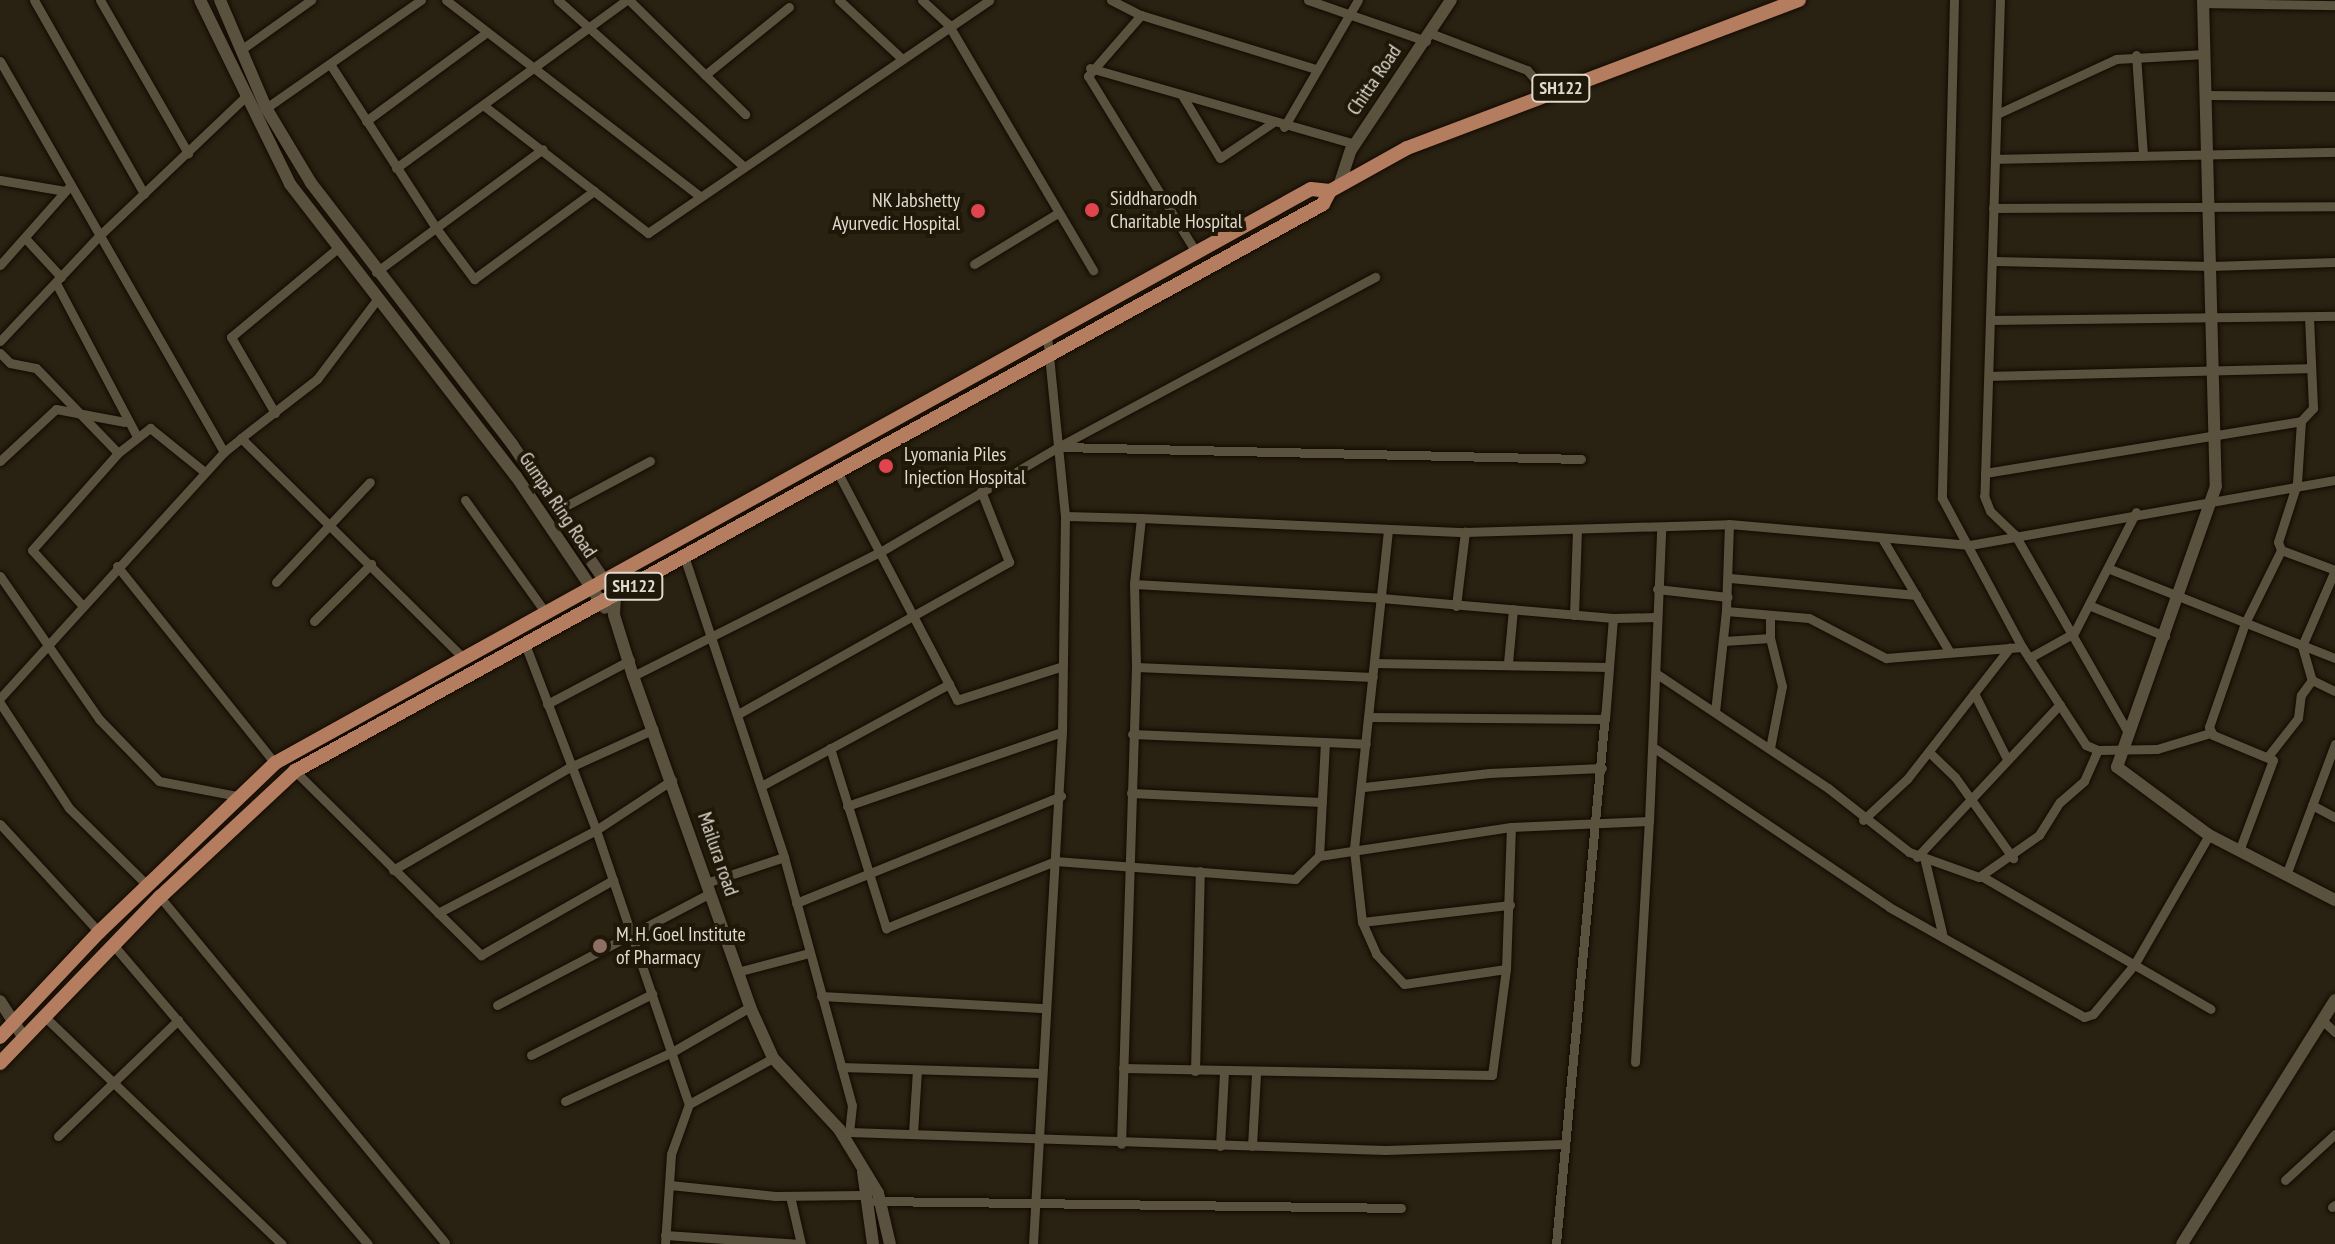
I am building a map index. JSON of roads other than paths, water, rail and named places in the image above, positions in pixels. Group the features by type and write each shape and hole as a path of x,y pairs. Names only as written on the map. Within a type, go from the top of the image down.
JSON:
{"main road":[{"name":"SH122","path":"0,1063 160,897 295,771 685,559 1323,204 1334,189 1407,148 1799,0"},
{"path":"0,1037 99,932 237,796 275,763 1311,189 1334,189"}],"street":[{"path":"34,0 144,194"},
{"path":"100,0 188,153"},
{"name":"Gumpa Ring Road","path":"200,0 281,168 338,248 516,476 599,604 614,615"},
{"name":"Gumpa Ring Road","path":"220,0 266,108 311,183 560,509 615,596"},
{"path":"242,49 311,0"},
{"path":"266,108 421,0"},
{"path":"446,0 698,195"},
{"path":"558,0 742,165"},
{"path":"396,168 591,30 627,0 745,114"},
{"path":"839,0 901,58"},
{"path":"922,0 948,24 1093,270"},
{"path":"483,105 648,233 698,195 948,24 989,0"},
{"path":"1111,0 1141,15 1315,69"},
{"path":"1308,0 1527,70 1547,93"},
{"path":"1284,127 1347,13 1358,0"},
{"name":"Chitta Road","path":"1334,189 1355,144 1451,0"},
{"path":"1954,0 1941,488 2022,647 2086,745 2098,750 2161,748 2210,733 2269,755 2273,766 2239,851"},
{"path":"2000,0 1986,503 2015,535 2074,633 2129,734"},
{"path":"2335,5 2204,2 2214,497 2129,734 2120,771 2209,835 2335,900"},
{"path":"705,75 789,7"},
{"path":"1141,15 1090,68 1090,80 1197,254"},
{"path":"366,121 487,32"},
{"path":"1997,114 2136,55 2205,54"},
{"path":"2136,55 2143,156"},
{"path":"0,61 67,189 99,236 224,452"},
{"path":"330,64 436,228 475,279 594,191"},
{"path":"1090,68 1284,127 1355,144"},
{"path":"2206,95 2335,96"},
{"path":"0,341 99,236 245,97"},
{"path":"1183,97 1220,158 1272,123"},
{"path":"376,272 543,149"},
{"path":"1995,159 2335,152"},
{"path":"0,180 67,189"},
{"path":"0,265 67,189"},
{"path":"1993,208 2207,210 2335,206"},
{"path":"974,264 1058,213"},
{"path":"25,238 58,280 125,422 136,435"},
{"path":"275,413 231,337 338,248"},
{"path":"1995,261 2211,266 2335,262"},
{"path":"633,676 880,552 1058,447 1375,277"},
{"path":"148,886 69,808 0,700 48,641 202,470 324,371 378,298"},
{"path":"1993,320 2335,316"},
{"path":"1985,473 2301,421 2313,408 2309,317"},
{"path":"1033,1244 1037,1206 1040,1073 1061,796 1062,732 1065,516 1047,336"},
{"path":"0,353 10,363 36,368 74,411 118,453"},
{"path":"1990,376 2213,373 2311,368"},
{"path":"0,461 52,411 74,411 125,422"},
{"path":"2210,733 2245,623 2281,550 2278,542 2297,483 2301,421"},
{"path":"82,605 32,550 118,453 136,435 154,429 202,470"},
{"path":"241,438 332,524 463,658"},
{"path":"1058,447 1581,459"},
{"path":"560,509 650,461"},
{"path":"838,473 957,700 1063,666"},
{"path":"1065,516 1465,532 1661,530 1729,524 1883,540 1970,545 2214,497 2335,480"},
{"path":"276,582 370,482"},
{"path":"738,714 1010,561 981,491"},
{"path":"465,500 546,613"},
{"path":"2029,658 2074,633 2110,569 2136,512"},
{"path":"1121,1144 1136,667 1134,584 1141,518"},
{"path":"1715,712 1730,578 1729,524"},
{"path":"1388,530 1368,717 1364,787 1354,850 1362,922 1376,954 1404,984 1506,969"},
{"path":"1574,615 1577,530"},
{"path":"1635,1062 1656,749 1656,617 1661,530"},
{"path":"1456,606 1465,532"},
{"path":"1883,540 1949,651"},
{"path":"2281,550 2335,570 2302,646 2312,680 2335,691"},
{"path":"685,559 763,785 784,857 852,1105 846,1133 1037,1135 1121,1144 1386,1150 1565,1144"},
{"path":"314,621 371,564"},
{"path":"117,566 275,763"},
{"path":"2110,569 2179,599 2335,658"},
{"path":"0,576 48,641 99,719 159,781 169,787 237,796"},
{"path":"1730,578 1916,595"},
{"path":"1134,584 1381,598 1613,618 1656,617"},
{"path":"1657,589 1728,597"},
{"path":"614,615 615,596"},
{"path":"2091,606 2165,636"},
{"path":"1508,663 1513,609"},
{"path":"1726,611 1809,618 1886,658 2022,647"},
{"name":"Mailura road","path":"614,615 750,1007 773,1058 846,1133 880,1201 890,1244"},
{"path":"1770,615 1770,638 1782,686 1770,748"},
{"path":"1556,1244 1602,768 1613,618"},
{"path":"1724,641 1770,638"},
{"path":"525,644 568,768 596,830 689,1104 671,1154 665,1239 801,1244 790,1196"},
{"path":"1863,820 1929,752 2010,647"},
{"path":"547,704 630,660"},
{"path":"1374,663 1609,667"},
{"path":"1136,667 1373,677"},
{"path":"1657,674 1828,788 1863,820 1921,859 1983,877 2211,1009"},
{"path":"2269,755 2298,718 2301,695 2312,680"},
{"path":"763,785 949,684"},
{"path":"1974,693 2006,757"},
{"path":"1921,859 2006,757 2060,704"},
{"path":"1368,717 1605,719 1605,714"},
{"path":"393,870 568,768 654,729"},
{"path":"847,806 1062,732"},
{"path":"1132,734 1366,744"},
{"path":"1319,856 1325,742"},
{"path":"2286,875 2335,744"},
{"path":"830,748 886,928 1055,861 1129,864 1295,879 1319,856 1354,850 1511,827 1649,821"},
{"path":"1656,749 1889,907 1942,933 1957,947 2084,1017 2093,1014 2134,965 2209,835"},
{"path":"1983,877 2013,858 2079,787 2098,750"},
{"path":"1929,752 2013,858"},
{"path":"1364,787 1489,773 1602,768"},
{"path":"295,771 481,955 613,880"},
{"path":"438,913 596,830 672,780"},
{"path":"1131,793 1322,802"},
{"path":"796,903 1061,796"},
{"path":"2312,805 2335,817"},
{"path":"0,824 99,932"},
{"path":"1123,1068 1256,1074 1492,1075 1506,969 1511,827"},
{"path":"497,1005 631,934 708,888 784,857"},
{"path":"1921,859 1942,933"},
{"path":"1195,1071 1200,871"},
{"path":"160,897 445,1243"},
{"path":"1362,922 1510,905"},
{"path":"115,947 368,1244"},
{"path":"737,972 809,953"},
{"path":"531,1055 652,994"},
{"path":"821,996 1046,1008"},
{"path":"2182,1244 2335,1000"},
{"path":"0,1001 24,1038"},
{"path":"565,1101 672,1052 750,1007"},
{"path":"45,1017 109,1084 282,1244"},
{"path":"58,1136 178,1020"},
{"path":"2322,1020 2335,1032"},
{"path":"689,1104 773,1058"},
{"path":"841,1067 1040,1073"},
{"path":"913,1133 917,1070"},
{"path":"1220,1146 1224,1072"},
{"path":"1252,1146 1256,1074"},
{"path":"2285,1180 2335,1134"},
{"path":"863,1172 863,1198 873,1244"},
{"path":"670,1185 790,1196 1037,1206 1401,1208"}],"place":[{"name":"Siddharoodh Charitable Hospital","path":"1092,210"},
{"name":"NK Jabshetty Ayurvedic Hospital","path":"978,211"},
{"name":"Lyomania Piles Injection Hospital","path":"886,466"},
{"name":"M. H. Goel Institute of Pharmacy","path":"600,946"}]}
